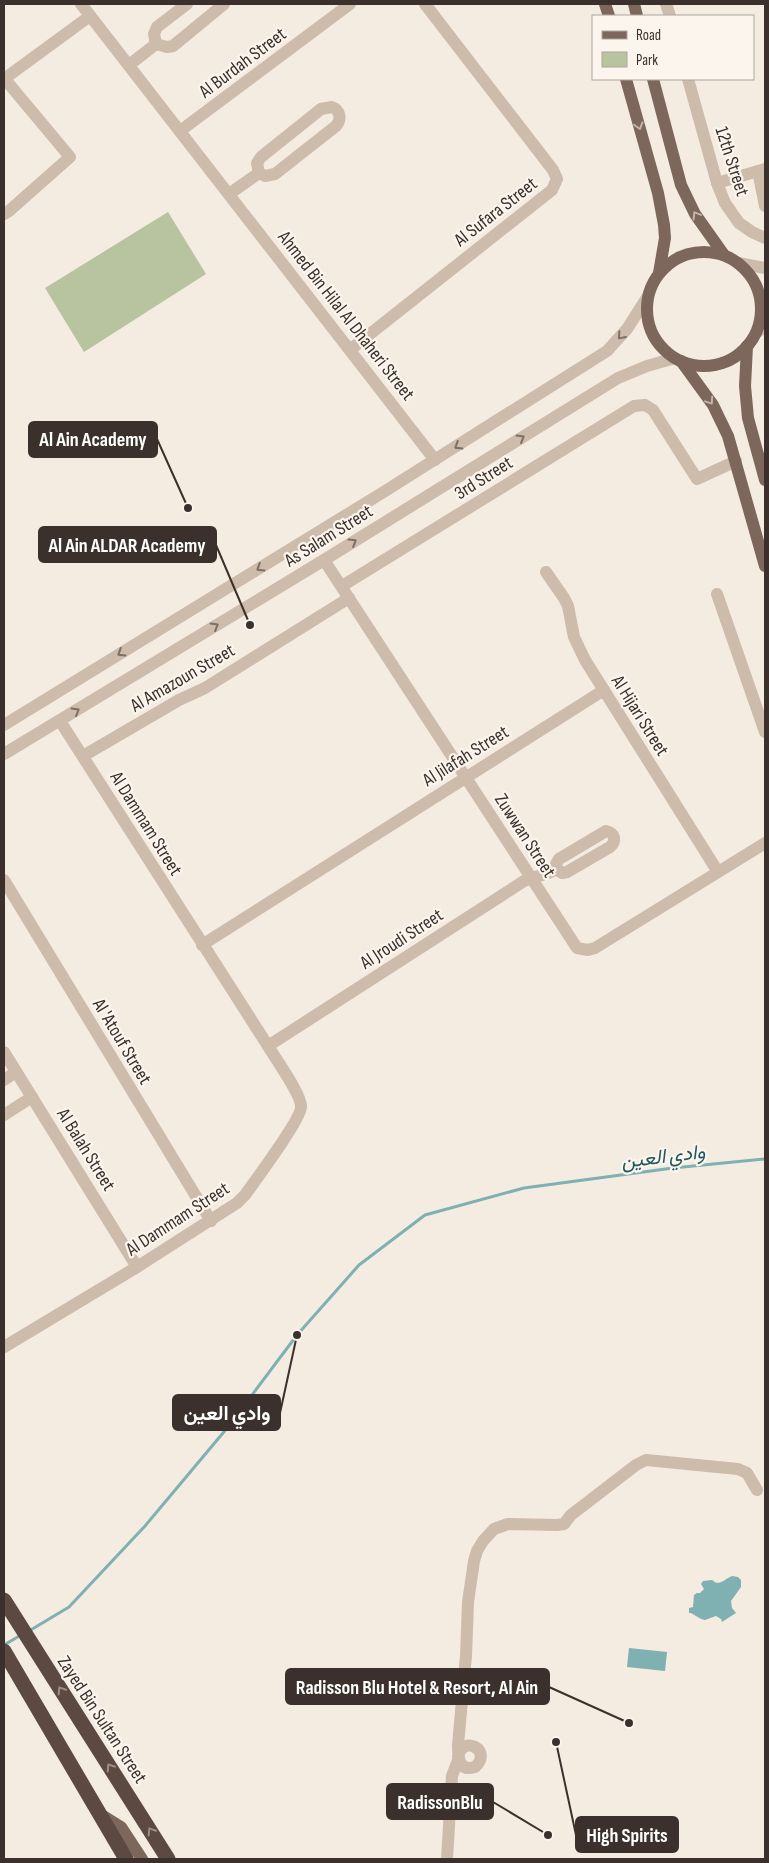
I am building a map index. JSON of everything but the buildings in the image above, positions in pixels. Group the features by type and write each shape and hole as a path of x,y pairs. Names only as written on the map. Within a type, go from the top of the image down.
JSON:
{"highway":[{"name":"Zayed Bin Sultan Street","path":"4,1600 168,1859"},
{"path":"4,1651 126,1859"}],"main road":[{"path":"626,80 658,193 664,225 665,238 659,274 648,296 648,318 655,338 664,350 678,360 713,405 728,436 765,566"},
{"path":"653,80 681,185 695,214 724,255"},
{"path":"659,274 681,256 702,252 724,255 738,263 752,278 760,295 760,330 734,358 717,364 699,366 678,360"},
{"path":"747,346 745,386 748,418 765,480"},
{"path":"100,1814 121,1828 142,1859"}],"street":[{"name":"Ahmed Bin Hilal Al Dhaheri Street","path":"81,4 436,460"},
{"path":"156,44 154,34 157,27 186,4"},
{"path":"156,44 166,47 173,46 224,4"},
{"name":"Al Burdah Street","path":"180,131 350,4"},
{"name":"Al Sufara Street","path":"351,349 552,190 557,179 553,170 425,4"},
{"path":"4,214 70,157 4,78 90,16"},
{"path":"129,65 156,44"},
{"name":"12th Street","path":"688,80 717,183 725,203 739,223 765,238"},
{"path":"332,107 337,110 340,118 336,126 275,174 265,176 259,173 257,163 261,157 322,109 332,107"},
{"path":"717,183 762,170 765,206"},
{"path":"229,194 259,173"},
{"path":"738,263 765,268"},
{"name":"As Salam Street","path":"4,725 436,460 607,351 627,329 648,296"},
{"name":"As Salam Street","path":"4,754 324,560 618,378 647,366 678,360"},
{"name":"3rd Street","path":"342,586 634,406 645,405 653,410 697,479 736,461"},
{"name":"Zuwwan Street","path":"324,560 577,948 582,950 595,948 765,844"},
{"name":"Al Hijari Street","path":"546,572 564,598 578,647 718,872"},
{"path":"718,594 765,732"},
{"name":"Al Amazoun Street","path":"83,756 178,700 205,688 349,598"},
{"name":"Al Jilafah Street","path":"202,945 604,690"},
{"name":"Al Dammam Street","path":"4,1347 228,1210 245,1195 300,1113 301,1107 298,1096 268,1046 60,721"},
{"name":"Al Jroudi Street","path":"268,1046 531,877 544,876 557,869"},
{"name":"Al 'Atouf Street","path":"4,880 211,1221"},
{"name":"Al Balah Street","path":"4,1052 137,1267"},
{"path":"4,1080 16,1072"},
{"path":"4,1115 32,1097"},
{"path":"447,1859 452,1776 461,1761 461,1725 468,1602 474,1561 483,1541 494,1530 508,1524 564,1524 571,1515 636,1465 646,1460 738,1469 747,1473 757,1490"},
{"path":"461,1725 481,1754 480,1761 475,1767 461,1761"},
{"path":"461,1761 459,1752 464,1746 476,1747"}],"green space":[{"path":"168,212 206,274 84,352 45,288"}],"water":[{"path":"732,1576 738,1577 741,1580 741,1587 731,1601 732,1608 736,1613 722,1622 716,1616 705,1620 689,1613 689,1608 693,1607 694,1595 704,1589 701,1584 703,1581 712,1580 720,1583"},
{"path":"629,1648 667,1652 665,1671 627,1667"}],"waterway":[{"name":"وادي العين","path":"29,1631 69,1607 145,1526 228,1427 297,1335 359,1265 425,1215 524,1188 673,1168 765,1159"},
{"name":"وادي العين","path":"4,1645 21,1635"}],"place":[{"name":"Al Ain Academy","path":"188,508"},
{"name":"Al Ain ALDAR Academy","path":"250,625"},
{"name":"وادي العين","path":"297,1335"},
{"name":"Radisson Blu Hotel & Resort, Al Ain","path":"629,1723"},
{"name":"High Spirits","path":"556,1742"},
{"name":"RadissonBlu","path":"548,1835"}]}
